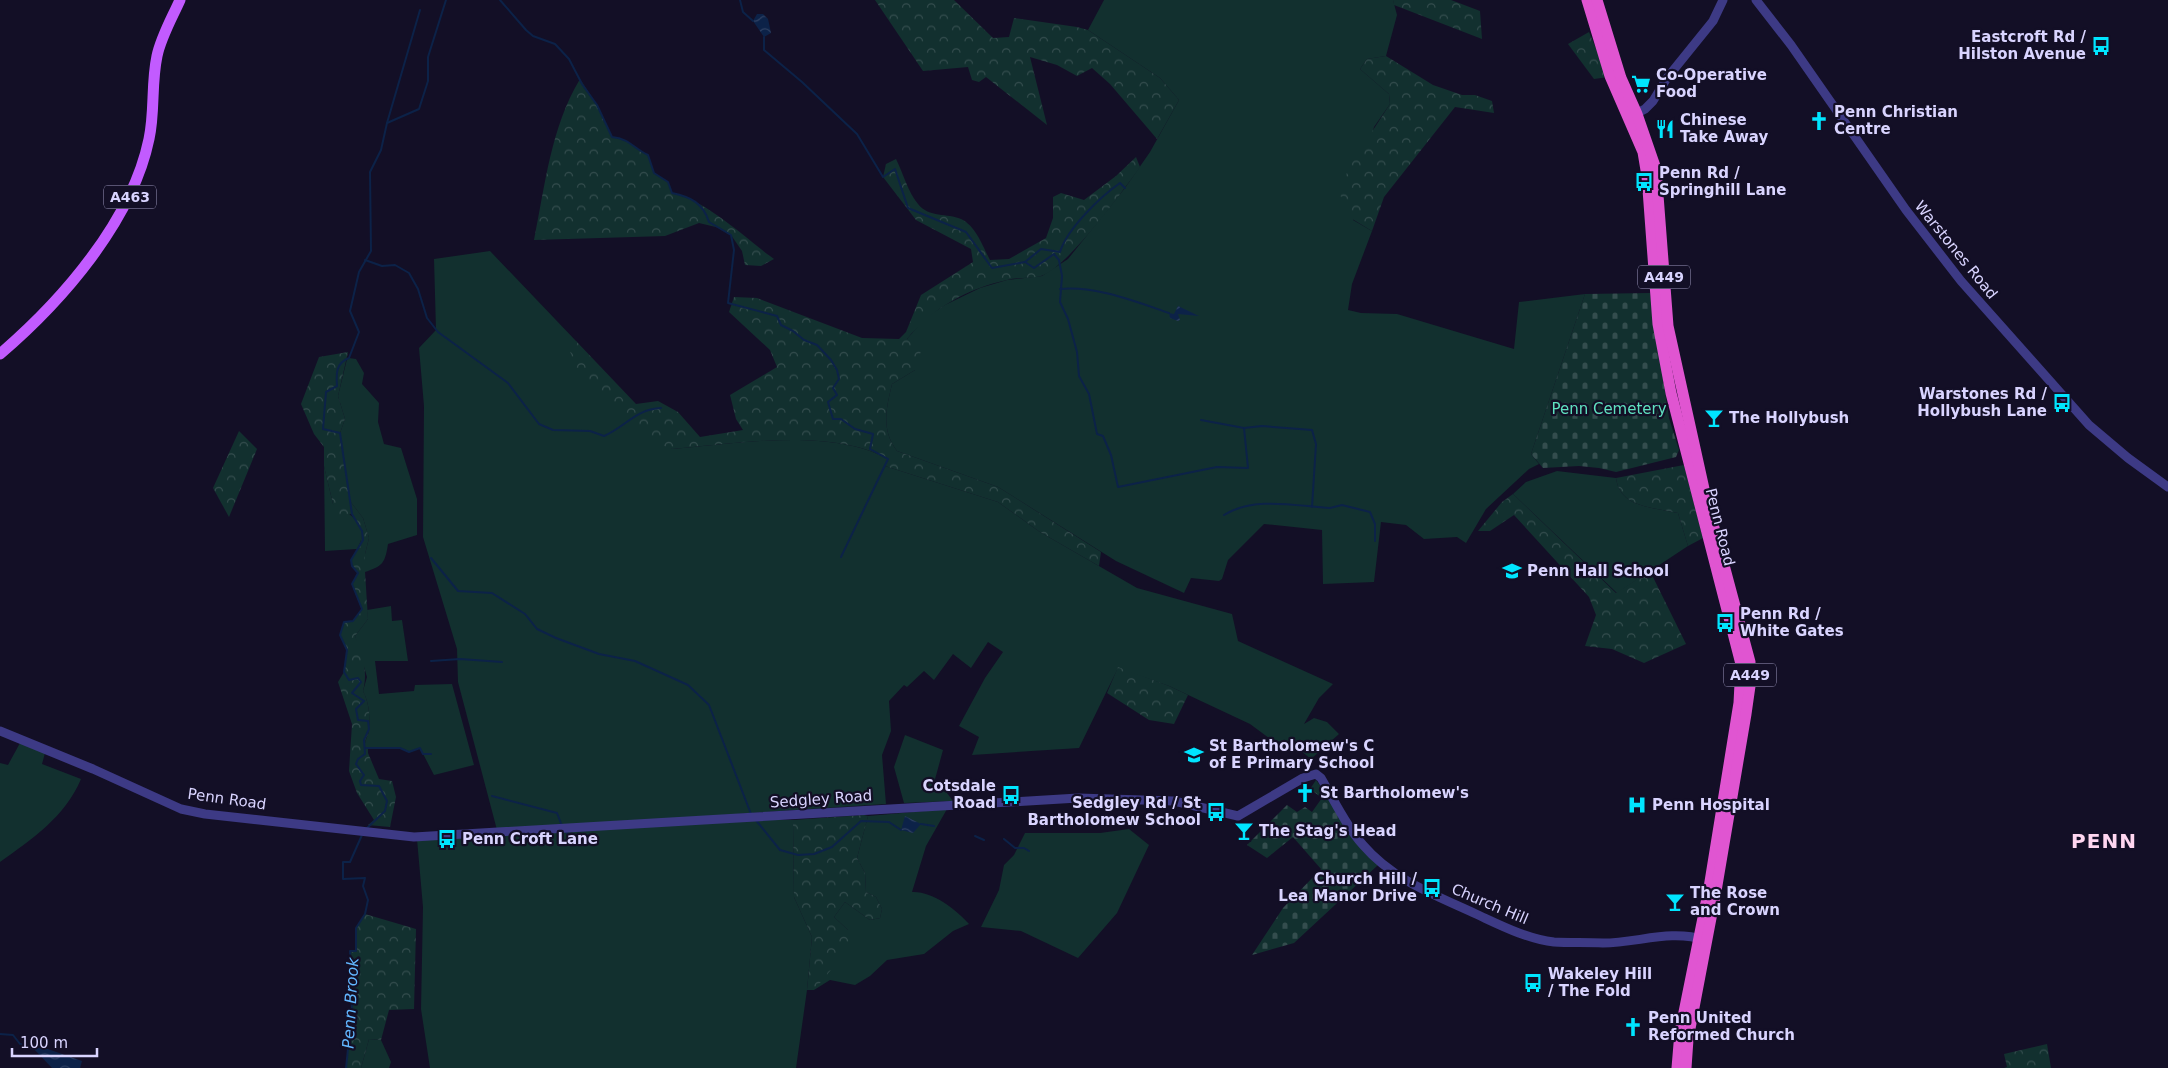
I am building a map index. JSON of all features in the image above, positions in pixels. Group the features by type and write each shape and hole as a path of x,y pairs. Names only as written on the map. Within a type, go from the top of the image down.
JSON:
{"highway":[{"name":"Penn Road","path":"1587,0 1610,76 1633,116"},
{"name":"Penn Road","path":"1598,0 1633,116 1656,169 1668,326 1714,531 1746,640 1750,662 1750,686 1746,714 1703,939 1688,1038 1686,1068"},
{"name":"Penn Road","path":"1677,1068 1680,1032 1703,939"}],"main road":[{"name":"A463","path":"0,354 48,310 81,269 127,204 140,176 149,141 157,55 180,0"}],"street":[{"path":"1633,116 1653,101 1667,78 1713,21 1723,0"},
{"name":"Warstones Road","path":"1756,0 1791,45 1906,210 1961,281 2089,425 2128,458 2168,487"},
{"name":"Penn Road","path":"0,731 93,769 181,809 205,814 405,834"},
{"name":"Church Hill","path":"1316,774 1322,778 1363,845 1386,867 1420,889 1489,920 1528,936 1554,942 1606,943 1661,935 1703,939"},
{"name":"Sedgley Road","path":"405,834 414,837 564,829 1098,797 1174,801 1238,816 1303,778 1316,774"}],"green space":[{"path":"875,0 954,0 993,38 1009,37 1014,18 1088,30 1160,78 1179,100 1157,139 1110,84 1092,68 1077,76 1057,65 1030,57 1047,125 986,77 979,82 972,80 968,67 923,71"},
{"path":"1104,0 1393,0 1397,15 1386,56 1367,59 1360,69 1389,94 1390,104 1374,127 1353,220 1372,231 1352,284 1348,310 1361,313 1397,314 1514,349 1519,302 1585,294 1531,454 1539,464 1529,469 1486,509 1466,543 1457,537 1424,539 1406,525 1381,522 1374,582 1323,584 1322,530 1264,524 1228,560 1222,579 1219,581 1191,578 1184,593 1116,561 998,487 897,451 889,435 886,419 892,384 915,370 907,339 924,319 945,305 980,288 1007,280 1042,276 1068,259 1125,188 1150,152 1179,100 1160,78 1088,30"},
{"path":"1393,0 1451,0 1480,11 1482,39 1394,5"},
{"path":"1589,32 1608,77 1594,79 1568,44"},
{"path":"1386,56 1433,85 1462,95 1475,95 1492,101 1494,113 1455,107 1384,197 1372,231 1344,214 1340,192 1349,167 1390,104 1389,94 1360,69 1367,59"},
{"path":"580,79 597,105 612,137 628,142 648,155 654,173 668,182 672,193 685,197 712,211 774,259 761,266 745,265 742,251 731,235 720,228 699,223 665,236 534,240 550,157 562,117"},
{"path":"1136,157 1140,167 1121,193 1079,244 1052,270 1041,276 1007,280 965,294 940,309 917,328 907,339 921,351 915,370 892,384 886,419 889,435 897,451 998,487 1101,552 1099,566 1040,532 998,502 885,466 888,459 865,449 839,443 811,440 782,440 672,449 653,442 575,367 568,345 576,341 636,404 658,401 678,412 700,437 743,430 736,419 730,395 777,367 770,350 729,312 734,297 757,298 862,338 899,339 906,332 921,295 973,262 971,249 916,220 883,177 886,164 896,159 911,194 922,208 933,213 956,217 966,222 978,237 990,260 1009,259 1046,238 1053,218 1053,197 1061,193 1084,200 1116,176"},
{"path":"490,251 576,341 642,421 672,449 782,440 811,440 838,443 864,449 888,459 885,466 998,502 1040,532 1137,588 1232,614 1238,641 1333,684 1319,698 1304,724 1314,718 1327,722 1339,734 1311,759 1290,742 1284,749 1250,724 1169,686 1118,668 1079,748 972,755 979,737 959,726 985,678 1003,652 988,642 971,668 953,654 934,680 924,671 907,687 904,685 889,701 891,731 882,755 886,804 497,830 458,682 457,649 423,537 424,406 419,348 436,330 434,259"},
{"name":"Penn Cemetery","path":"1650,293 1669,418 1679,450 1676,457 1616,472 1579,466 1543,468 1531,454 1585,294"},
{"path":"348,352 338,396 345,419 340,433 350,501 363,518 369,538 365,554 368,619 355,636 364,664 363,691 367,700 369,714 369,731 365,748 368,748 368,753 379,779 392,781 396,797 390,827 368,825 374,820 357,793 349,771 352,724 338,682 344,672 347,650 340,635 344,622 353,621 362,609 352,584 358,573 352,566 351,560 360,542 361,532 352,514 337,515 324,466 324,447 314,434 301,404 319,357"},
{"path":"347,359 356,359 364,373 362,384 379,403 378,422 384,444 401,448 417,499 417,535 388,544 386,556 382,563 376,568 365,572 365,554 369,538 363,518 350,501 340,433 345,419 338,396"},
{"path":"239,431 257,449 229,517 213,488"},
{"path":"1684,465 1703,538 1688,546 1678,513 1648,507 1631,501 1619,488 1616,478"},
{"path":"324,466 333,504 352,517 360,527 362,534 357,549 325,551"},
{"path":"1557,471 1616,478 1619,488 1631,501 1648,507 1678,513 1688,546 1617,593 1513,494 1526,482"},
{"path":"1513,494 1616,593 1650,571 1686,644 1644,663 1612,649 1585,646 1596,615 1589,597 1514,515 1490,531 1478,531 1502,502"},
{"path":"391,606 392,621 402,620 408,661 375,661 379,694 414,691 415,685 452,684 474,765 434,775 420,748 409,752 400,748 365,748 369,731 369,718 368,705 363,691 367,677 355,636 368,619 367,610"},
{"path":"1118,667 1188,695 1174,724 1149,720 1107,693"},
{"path":"905,735 943,750 934,783 944,789 953,801 904,803 894,767"},
{"path":"20,743 45,753 42,764 81,779 74,793 57,816 35,836 0,862 0,763 8,765"},
{"path":"1316,780 1352,836 1378,865 1294,943 1252,955 1283,908 1321,869 1293,837 1267,858 1247,845 1287,805 1297,812 1305,807 1312,812 1322,798 1310,789"},
{"path":"947,809 926,846 912,892 928,894 943,902 969,924 953,931 924,954 887,960 870,976 855,985 830,980 814,990 848,930 834,917 845,902 870,920 880,918 882,909 876,897 866,892 865,873 857,858 868,816"},
{"path":"868,816 857,858 865,873 866,892 876,897 882,909 880,918 870,920 845,902 834,917 848,930 853,944 814,990 807,990 812,937 794,897 793,820"},
{"path":"759,820 793,820 794,897 812,937 796,1068 430,1068 421,1009 423,907 417,839"},
{"path":"1129,829 1149,845 1117,913 1078,958 1021,931 981,927 999,890 1004,865 1014,855 1025,833 1100,833"},
{"path":"365,914 416,929 414,1009 389,1010 381,1040 369,1039 361,1068 346,1068 352,1010 350,951 356,951 356,928"},
{"path":"369,1039 381,1040 391,1062 389,1068 361,1068"},
{"path":"2047,1044 2051,1068 2004,1068 2007,1067 2004,1054"}],"water":[{"path":"757,14 763,14 768,19 771,33 764,37 753,21"},
{"path":"1178,306 1199,316 1178,314 1180,320 1178,321 1170,318 1169,313 1174,314"},
{"path":"905,816 921,824 913,833 901,830"},
{"path":"42,1047 82,1061 80,1068 52,1068 34,1049"}],"waterway":[{"name":"Penn Brook","path":"366,829 385,811 387,801 379,786 361,785 360,781 364,775 356,764 358,759 365,754 364,740 369,729 368,721 358,720 356,709 364,701 352,693 361,682 358,678 349,680 344,672 347,650 340,635 344,622 353,621 362,609 352,584 358,573 352,566 351,560 363,540 362,531 352,514 340,433 323,429 326,392 337,386 339,366 349,358 359,332 350,311 359,272 371,251 370,172 381,150 387,123 419,109 428,81 428,57 446,0"},
{"path":"500,0 533,36 555,44 569,59 582,84 597,105 612,137 627,142 648,155 654,173 668,182 672,193 695,202 703,210 709,222 731,235 734,250 728,303 777,316 781,325 793,331 804,340 817,345 831,360 837,370 839,379 833,388 837,395 828,402 833,419 841,419 855,429 873,434 870,449 888,459 841,557"},
{"path":"740,0 743,12 753,21"},
{"path":"387,123 420,10"},
{"path":"764,37 764,50 802,82 857,134 883,177 895,169 908,208 966,232 992,268 1025,262 1041,249 1060,252 1070,233 1103,196 1120,183 1125,188"},
{"path":"1025,262 1034,268 1054,254 1059,260 1062,276 1060,302 1068,319 1077,352 1079,376 1089,394 1097,434 1103,436 1111,455 1118,487 1217,467 1248,468 1244,428 1201,420"},
{"path":"365,260 382,266 395,265 409,273 418,289 427,318 438,332 508,383 539,424 553,430 590,431 604,436 644,412 661,408"},
{"path":"1060,289 1102,292 1169,313"},
{"path":"1244,428 1262,426 1312,430 1316,444 1312,507"},
{"path":"1224,515 1236,509 1262,504 1289,504 1330,508 1342,505 1370,512 1375,524 1375,541"},
{"path":"431,558 458,591 492,593 525,614 537,629 556,638 599,654 635,661 688,685 709,705 751,814"},
{"path":"431,661 460,659 502,662"},
{"path":"365,748 400,748 409,752 420,748 423,754 431,754"},
{"path":"492,796 557,813 562,826"},
{"path":"755,819 780,850 798,855 814,854 832,847 861,821 889,822 901,830"},
{"path":"921,824 934,826"},
{"path":"566,832 578,845"},
{"name":"Penn Brook","path":"346,1068 352,1010 350,951 356,951 356,928 365,914 368,900 363,886 365,878 343,879 343,862 350,862 362,835"},
{"path":"975,836 984,840"},
{"path":"1004,839 1015,848 1024,848 1029,851"},
{"path":"0,1034 13,1035 20,1044 34,1049"}],"place":[{"name":"Eastcroft Rd / Hilston Avenue","path":"2101,46"},
{"name":"Co-Operative Food","path":"1641,84"},
{"name":"Penn Christian Centre","path":"1819,121"},
{"name":"Chinese Take Away","path":"1665,129"},
{"name":"Penn Rd / Springhill Lane","path":"1644,182"},
{"name":"Warstones Rd / Hollybush Lane","path":"2062,403"},
{"name":"The Hollybush","path":"1714,418"},
{"name":"Penn Hall School","path":"1512,571"},
{"name":"Penn Rd / White Gates","path":"1725,623"},
{"name":"St Bartholomew's C of E Primary School","path":"1194,755"},
{"name":"St Bartholomew's","path":"1305,793"},
{"name":"Cotsdale Road","path":"1011,795"},
{"name":"Penn Hospital","path":"1637,805"},
{"name":"Sedgley Rd / St Bartholomew School","path":"1216,812"},
{"name":"The Stag's Head","path":"1244,831"},
{"name":"Penn Croft Lane","path":"447,839"},
{"name":"Church Hill / Lea Manor Drive","path":"1432,888"},
{"name":"The Rose and Crown","path":"1675,902"},
{"name":"Wakeley Hill / The Fold","path":"1533,983"},
{"name":"Penn United Reformed Church","path":"1633,1027"}],"district":[{"name":"PENN","path":"2104,841"}]}
